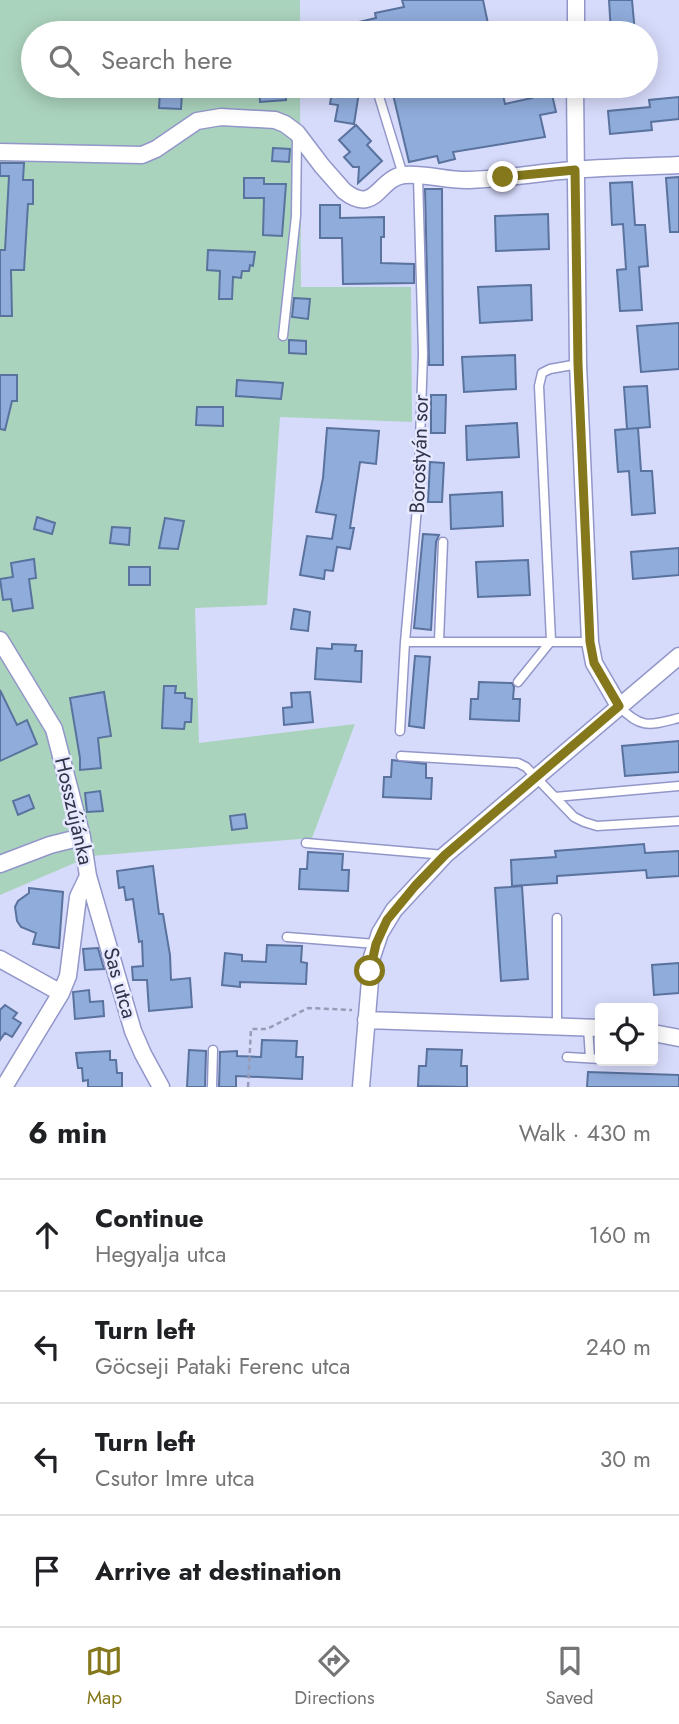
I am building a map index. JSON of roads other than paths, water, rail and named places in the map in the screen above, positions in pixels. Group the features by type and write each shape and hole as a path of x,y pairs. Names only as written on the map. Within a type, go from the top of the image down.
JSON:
{"street":[{"path":"576,0 576,21"},
{"path":"575,98 578,364 590,642 594,663 619,706"},
{"path":"0,152 142,155 156,149 190,124 221,117 275,120 297,133 344,191 358,199 375,195 389,182 410,176 467,180 575,170 679,165"},
{"name":"Hosszújánka","path":"0,640 54,729 82,837 88,876 78,897 68,976 61,993 4,1087"},
{"path":"361,1087 370,971 376,944 387,920 401,901 445,855 679,656"},
{"path":"0,864 50,845 82,837"},
{"name":"Sas utca","path":"88,876 133,1031 142,1054 161,1087"},
{"path":"0,959 61,993"},
{"path":"366,1015 594,1028"},
{"path":"658,1035 679,1038"}],"lane":[{"name":"Borostyán sor","path":"380,98 410,176 422,380 418,497 400,731"},
{"path":"283,336 296,216 297,133"},
{"path":"518,682 551,642 539,386 542,373 578,364"},
{"path":"439,641 443,542"},
{"path":"405,642 590,642"},
{"path":"619,706 629,717 642,724 679,718"},
{"path":"401,756 518,763 526,767 573,817 597,826 679,821"},
{"path":"555,797 679,786"},
{"path":"306,843 445,855"},
{"path":"557,918 557,1025"},
{"path":"287,937 376,944"},
{"path":"590,1058 594,1028"},
{"path":"212,1087 213,1050"},
{"path":"567,1056 595,1058"}]}
